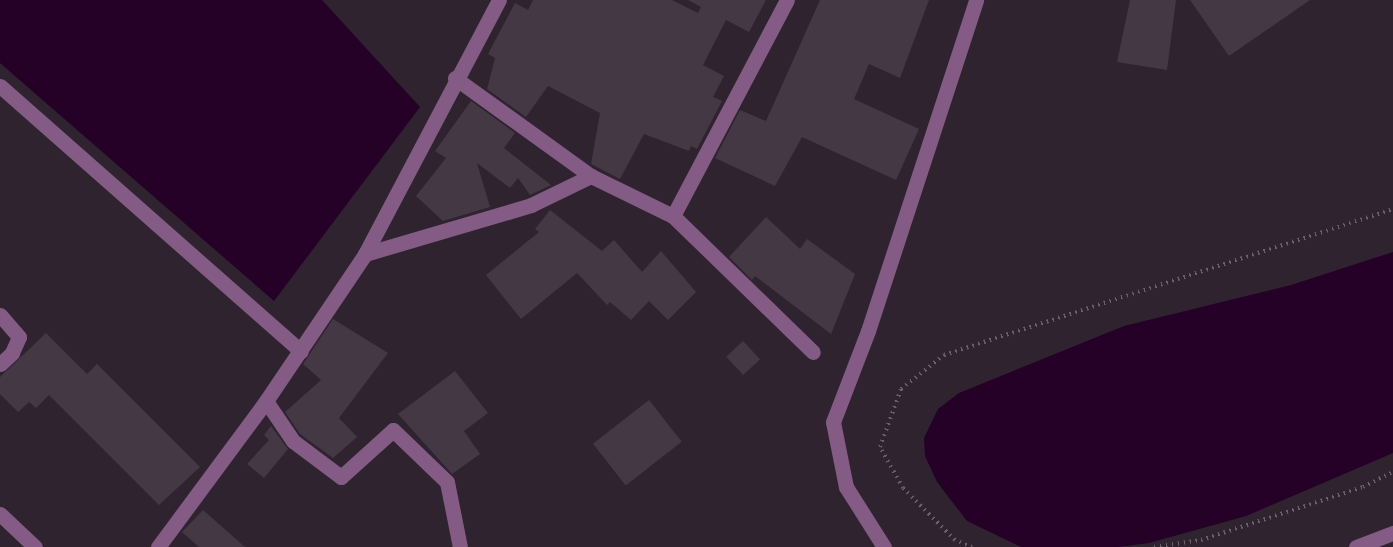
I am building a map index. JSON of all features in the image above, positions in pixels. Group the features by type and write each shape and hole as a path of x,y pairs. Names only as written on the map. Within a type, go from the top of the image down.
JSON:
{"street":[{"path":"158,547 266,401 365,254 455,78 499,0"},
{"path":"673,216 787,0"},
{"path":"884,547 846,487 833,422 868,331 976,0"},
{"path":"455,78 591,176 673,216 813,352"},
{"path":"0,86 301,351"},
{"path":"365,254 531,205 591,176"},
{"path":"0,315 19,337 12,353 0,364"},
{"path":"266,401 293,441 341,477 393,430 447,482 460,547"},
{"path":"0,514 35,547"},
{"path":"1356,547 1393,533"}],"path":[{"path":"972,547 955,540 903,488 880,447 901,389 944,355 1023,326 1393,209"},
{"path":"1154,547 1201,540 1363,487 1393,472"}],"shaded area":[{"path":"0,0 322,0 420,107 274,301 0,63"},
{"path":"1393,252 1393,453 1246,516 1149,543 1118,547 1021,547 967,521 937,482 925,456 924,438 938,409 959,393 1124,326 1291,285"}],"building":[{"path":"533,0 672,0 698,13 701,7 688,0 766,0 749,32 726,20 703,65 724,76 713,97 722,101 697,149 691,146 689,151 644,134 620,179 591,164 600,113 548,86 526,117 487,89 495,58 488,54 515,3 528,10"},
{"path":"820,0 929,0 900,78 869,64 854,99 919,129 896,180 802,137 775,186 715,158 740,110 766,121"},
{"path":"1130,0 1176,0 1167,70 1117,62"},
{"path":"1190,0 1310,0 1229,56"},
{"path":"471,101 515,133 504,148 551,185 530,195 518,178 510,188 477,163 490,207 443,221 416,196 446,158 435,151"},
{"path":"550,210 602,251 614,240 642,272 661,251 696,292 668,320 649,301 631,320 610,302 607,305 577,273 521,319 486,275 539,232 535,229"},
{"path":"766,217 800,249 807,239 855,274 831,334 755,276 752,280 729,257"},
{"path":"333,319 388,353 339,418 357,437 333,458 300,434 285,412 321,380 303,364"},
{"path":"46,333 87,374 97,364 200,467 159,505 49,395 36,408 29,402 18,412 0,394 0,377"},
{"path":"743,341 760,359 743,375 726,357"},
{"path":"455,371 488,413 464,431 480,454 452,474 398,414"},
{"path":"649,400 682,442 626,485 593,444"},
{"path":"271,426 288,449 264,478 247,464 269,440 264,435"},
{"path":"203,510 245,547 199,547 182,532"}]}
